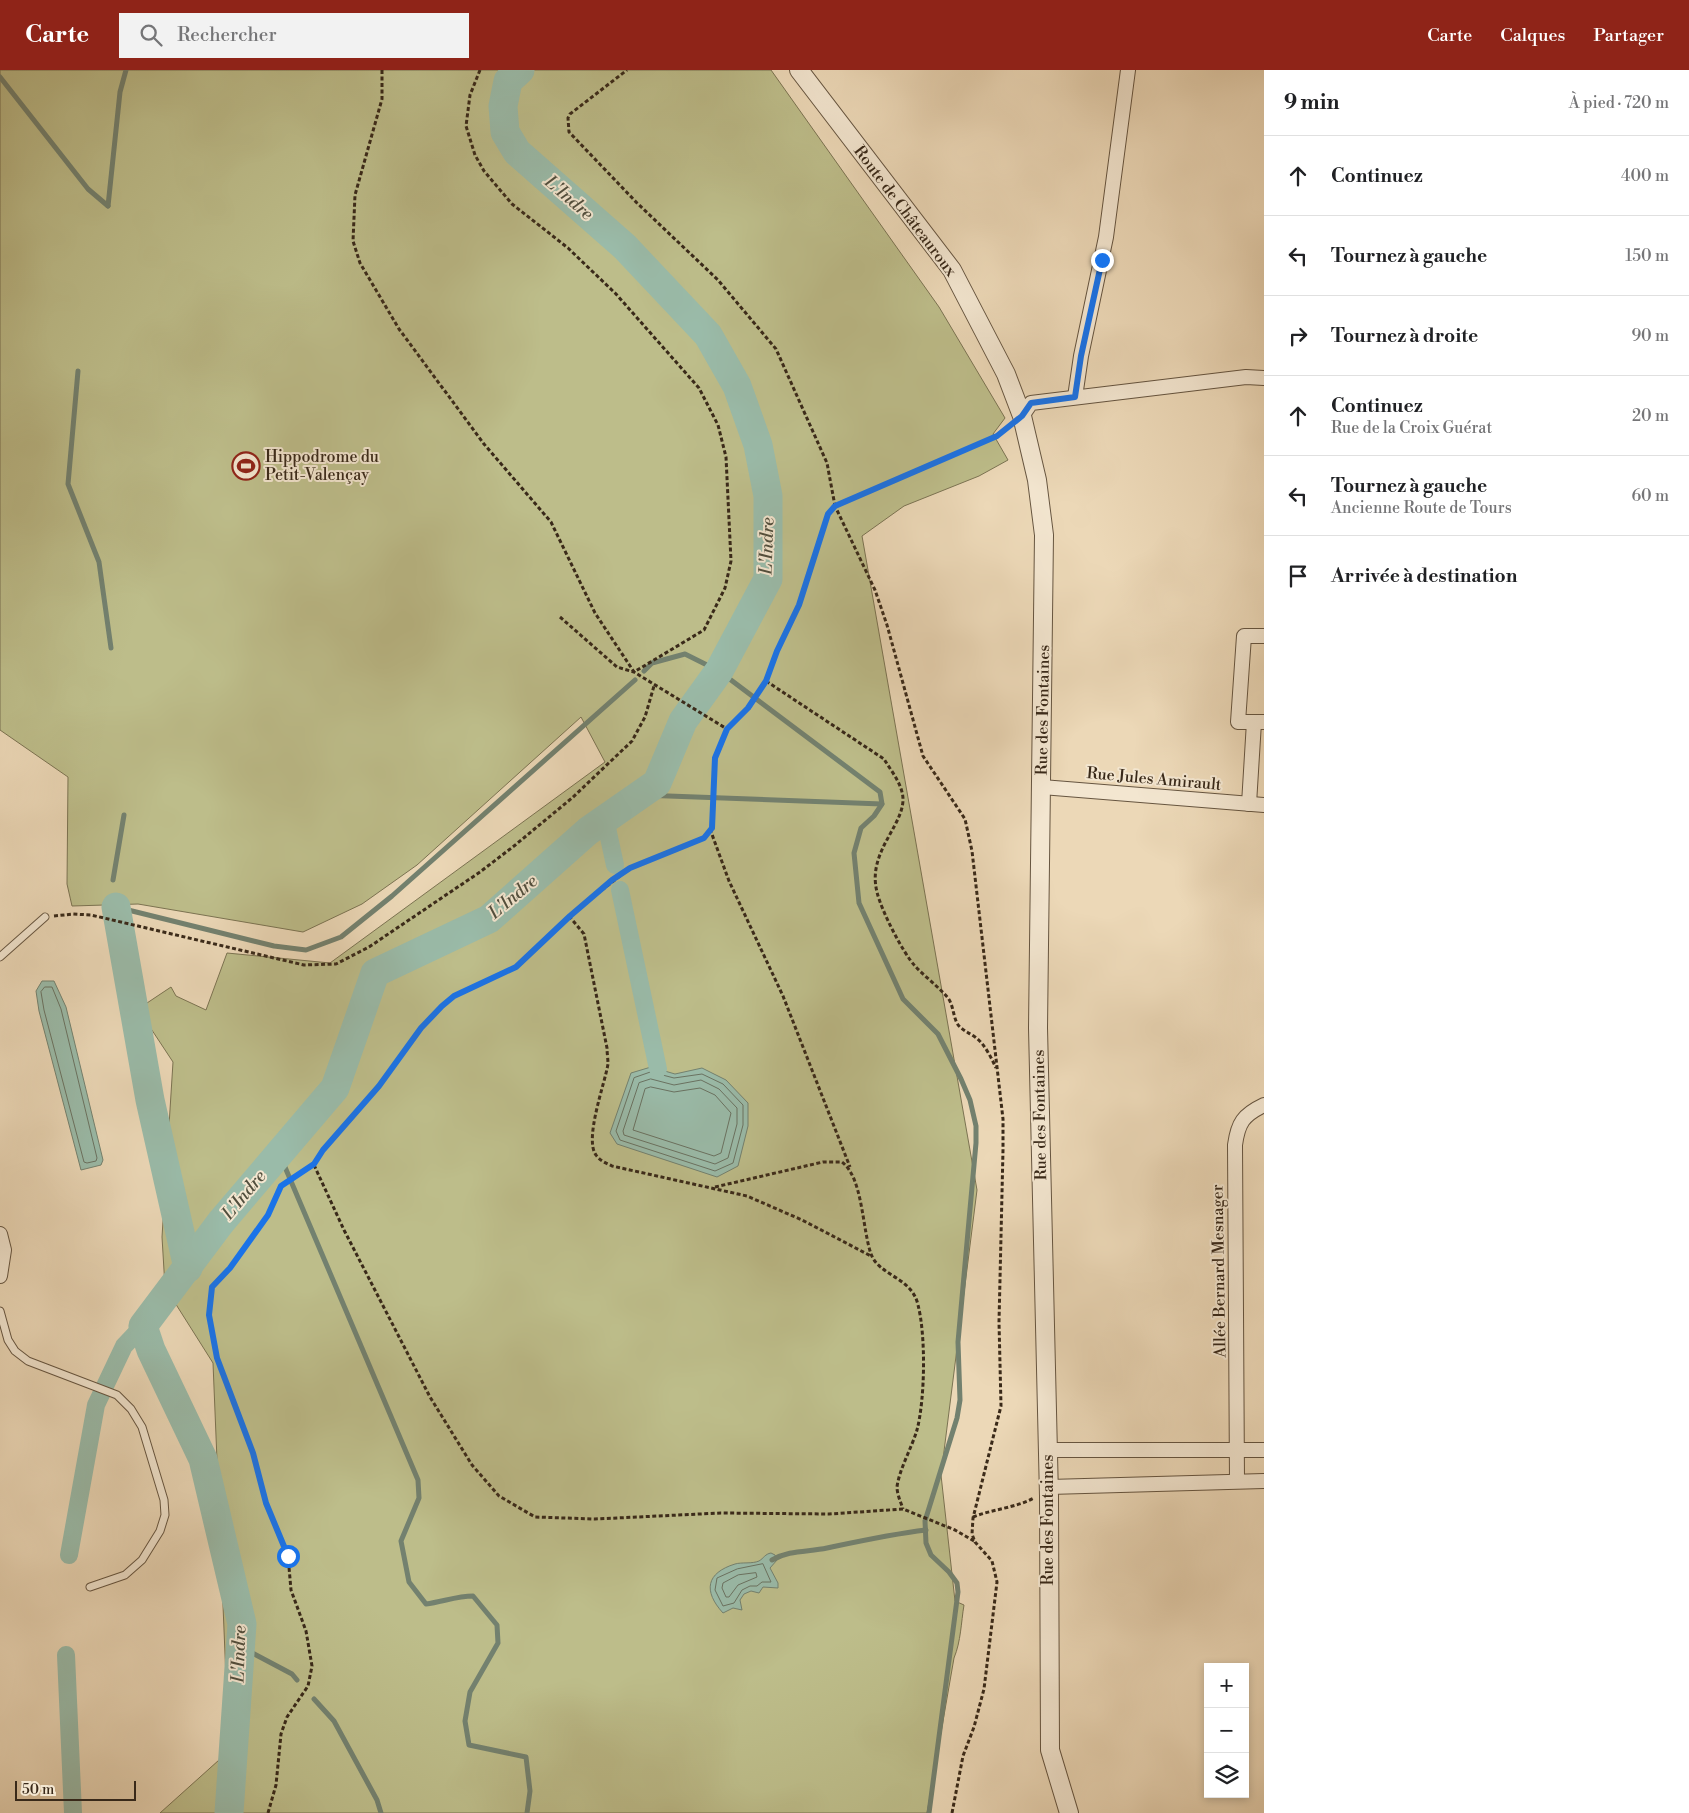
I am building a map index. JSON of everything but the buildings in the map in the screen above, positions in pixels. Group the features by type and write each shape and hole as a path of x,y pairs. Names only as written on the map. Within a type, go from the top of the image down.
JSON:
{"street":[{"name":"Route de Châteauroux","path":"799,70 952,270 1006,374 1022,416"},
{"path":"1075,397 1081,356 1106,237 1128,70"},
{"path":"1022,416 1031,403 1246,378 1264,378"},
{"name":"Rue des Fontaines","path":"1022,416 1037,480 1044,535 1038,1028 1049,1487 1050,1750 1069,1813"},
{"path":"1248,804 1259,722 1238,722 1244,636 1264,636"},
{"name":"Rue Jules Amirault","path":"1042,787 1264,806"},
{"name":"Allée Bernard Mesnager","path":"1237,1481 1235,1145 1237,1127 1251,1112 1264,1105"},
{"path":"0,1234 4,1250 0,1276"},
{"path":"1048,1450 1264,1450"},
{"path":"1049,1487 1264,1480"}],"lane":[{"path":"0,957 45,917"},
{"path":"0,1311 8,1340 15,1351 28,1361 96,1385 117,1395 142,1426 164,1500 165,1515 152,1546 136,1565 125,1575 90,1587"}],"path":[{"path":"382,70 382,99 355,195 353,241 360,263 399,329 484,444 551,522 595,613 634,672"},
{"path":"480,70 470,95 466,126 475,155 484,171 512,204 568,248 616,294 699,388 718,425 726,457 731,561 725,588 704,630 634,672"},
{"path":"628,70 570,114 568,118 569,132 637,203 718,280 776,349 827,464 835,506 875,590 887,625 923,756 965,820 972,851 1003,1119 998,1322 1001,1406 973,1518 972,1534 975,1542"},
{"path":"268,1813 276,1785 281,1734 288,1717 308,1686 312,1666 306,1631 291,1590 288,1556 266,1503 253,1453 217,1358 209,1315 212,1287 230,1268 268,1215 281,1186 302,1170 314,1164 323,1150 379,1086 421,1028 442,1006 454,996 516,967 570,916 612,880 630,868 704,838 710,830 713,811 712,788 715,758 727,729 748,708 766,681 777,651 799,605 828,514 835,506 997,436 1022,416"},
{"path":"560,617 617,667 634,672 727,729"},
{"path":"766,681 884,759 895,777 902,793 902,806 897,822 880,850 874,872 877,893 906,955 948,998 958,1024 975,1037 990,1054 998,1073"},
{"path":"45,917 73,914 106,919 304,965 336,964 369,946 480,872 572,798 632,741 645,717 654,686"},
{"path":"710,830 729,881 783,996 850,1168 859,1198 871,1256"},
{"path":"570,916 584,934 607,1048 608,1063 602,1081 593,1131 595,1155 612,1166 715,1187 747,1196 802,1220 871,1256 881,1267 913,1291 918,1305 922,1363 920,1414 917,1430 897,1488 903,1509"},
{"path":"715,1187 823,1162 842,1162 850,1168"},
{"path":"314,1164 344,1230 435,1406 472,1465 499,1496 535,1517 595,1519 721,1513 829,1514 903,1509 954,1530 975,1542 992,1561 997,1582 984,1689 974,1727 962,1756 952,1813"},
{"path":"973,1518 991,1510 1016,1506 1032,1500 1049,1487"}],"green space":[{"path":"0,70 771,70 939,307 1005,418 993,434 1008,460 979,476 904,506 862,536 977,1190 941,1475 955,1601 964,1605 927,1813 160,1813 229,1751 213,1363 165,1287 162,1237 173,1062 138,1009 171,987 176,996 206,1010 227,953 330,963 605,762 581,717 417,865 362,904 303,932 138,904 72,906 67,884 68,777 0,730"}],"water":[{"path":"42,981 54,981 66,1007 103,1160 101,1165 81,1170 39,1011 36,991"},
{"path":"651,1067 675,1074 702,1068 726,1080 748,1103 748,1126 738,1166 717,1177 617,1144 610,1133 631,1073"},
{"path":"771,1553 775,1555 777,1560 770,1568 778,1583 778,1588 763,1587 759,1593 751,1591 744,1594 740,1600 742,1610 733,1608 723,1613 712,1597 710,1590 713,1578 725,1568 738,1563 756,1562"}],"waterway":[{"path":"108,206 120,92 126,70"},
{"name":"L'Indre","path":"229,1813 242,1624 203,1459 151,1350 143,1326 221,1222 335,1088 375,973 489,919 588,831 657,783 683,721 719,671 768,579 768,496 758,445 737,386 708,335 625,247 517,152 505,132 503,106 508,81 520,70"},
{"path":"0,77 88,189 108,206"},
{"path":"78,371 68,484 99,562 111,648"},
{"path":"644,671 652,663 685,654 719,671 880,792 882,804 874,816 861,828 854,853 859,903 903,999 938,1034 970,1100 976,1126 976,1143 958,1342 960,1400 957,1418 925,1521 926,1543 931,1555 949,1572 957,1583 958,1592 929,1813"},
{"path":"116,907 274,946 306,950 341,937 392,896 635,680"},
{"path":"641,795 882,804"},
{"path":"113,880 124,815"},
{"path":"605,819 615,865"},
{"path":"620,890 658,1069"},
{"path":"116,907 150,1100 188,1268"},
{"path":"279,1153 418,1480 419,1498 401,1541 409,1582 426,1604 473,1596 497,1625 498,1643 470,1692 465,1721 469,1745 526,1757 530,1791 527,1813"},
{"path":"69,1555 96,1405 124,1346 143,1326"},
{"path":"772,1560 792,1553 926,1530"},
{"path":"241,1647 292,1674 297,1680"},
{"path":"66,1655 73,1813"},
{"path":"314,1699 334,1721 377,1800 381,1813"}],"place":[{"name":"Hippodrome du Petit-Valençay","path":"246,466"}],"route":[{"path":"288,1556 266,1503 253,1453 217,1358 209,1315 212,1287 247,1246 268,1215 281,1186 302,1170 314,1164 323,1150 379,1086 421,1028 442,1006 454,996 516,967 570,916 612,880 630,868 704,838 712,828 712,788 715,758 727,729 748,708 766,681 777,651 799,605 828,514 835,506 997,436 1022,416 1031,403 1075,397 1081,356 1102,260"}]}
